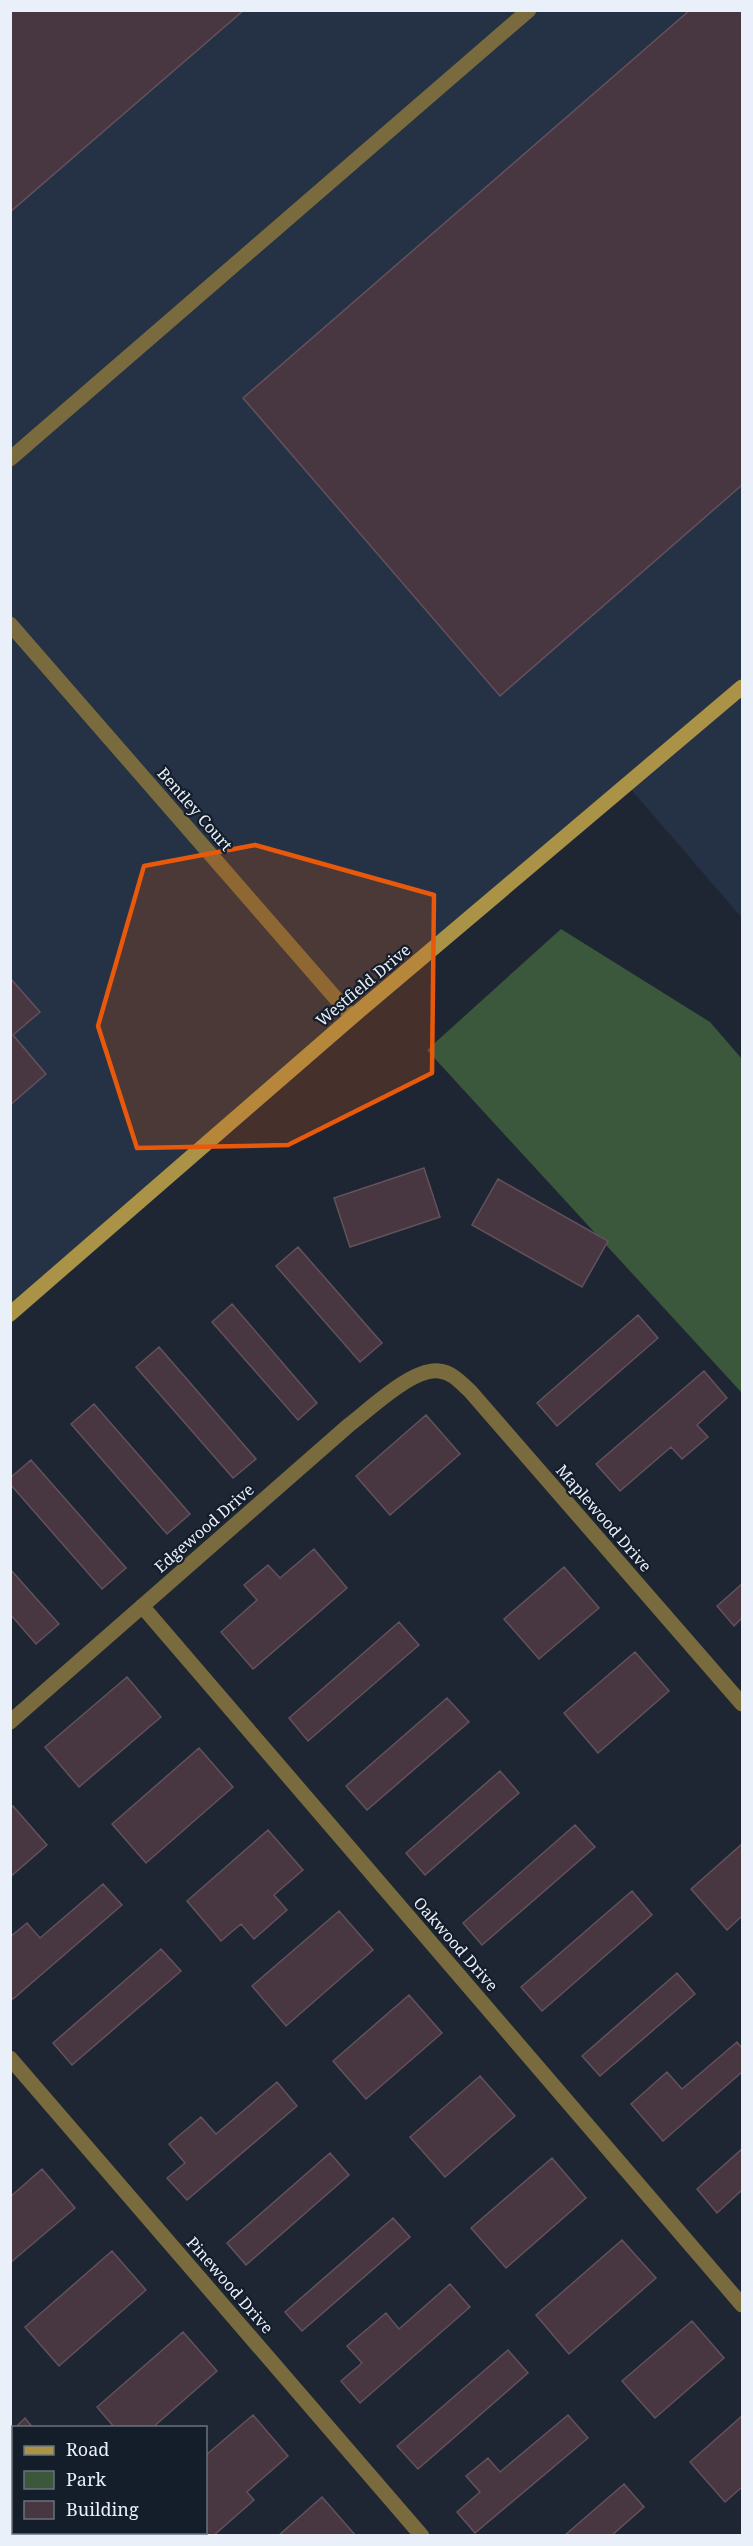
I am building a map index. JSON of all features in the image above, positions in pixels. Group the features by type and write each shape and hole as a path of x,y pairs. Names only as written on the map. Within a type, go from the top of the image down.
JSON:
{"street":[{"path":"10,459 529,10"},
{"name":"Bentley Court","path":"10,624 352,1017"},
{"name":"Westfield Drive","path":"10,1314 352,1017 742,687"},
{"name":"Edgewood Drive","path":"12,1717 349,1425 404,1383 429,1371"},
{"name":"Maplewood Drive","path":"429,1371 442,1371 456,1378 470,1391 742,1704"},
{"name":"Oakwood Drive","path":"142,1606 742,2305"},
{"name":"Pinewood Drive","path":"10,2058 422,2535"}],"highlighted area":[{"path":"255,845 434,895 432,1073 288,1145 137,1148 98,1026 144,866"}],"shaded area":[{"path":"11,11 742,11 742,918 628,786 11,1324"}],"green space":[{"path":"561,929 710,1022 742,1059 742,1393 427,1050"}],"building":[{"path":"10,10 244,10 10,212"},
{"path":"690,10 742,10 742,485 500,696 243,398"},
{"path":"10,978 40,1012 13,1035 46,1074 10,1105"},
{"path":"424,1168 440,1217 350,1247 334,1198"},
{"path":"498,1179 608,1241 582,1287 472,1225"},
{"path":"298,1247 382,1343 360,1362 276,1266"},
{"path":"232,1304 317,1403 298,1420 212,1322"},
{"path":"638,1315 658,1338 557,1426 537,1403"},
{"path":"159,1347 256,1459 233,1478 136,1367"},
{"path":"704,1371 727,1398 697,1425 708,1437 682,1459 671,1447 620,1491 596,1464"},
{"path":"94,1404 190,1514 167,1534 71,1424"},
{"path":"426,1415 460,1454 390,1515 356,1476"},
{"path":"31,1460 126,1568 102,1589 10,1484 10,1478"},
{"path":"314,1549 347,1588 253,1669 221,1632 257,1600 244,1585 268,1565 280,1578"},
{"path":"564,1567 599,1608 539,1659 504,1619"},
{"path":"10,1569 59,1624 36,1644 10,1614"},
{"path":"742,1584 742,1618 734,1626 717,1606"},
{"path":"399,1622 419,1645 308,1741 289,1718"},
{"path":"635,1652 669,1691 598,1753 564,1713"},
{"path":"127,1677 161,1717 79,1787 45,1747"},
{"path":"447,1698 469,1722 367,1810 346,1786"},
{"path":"199,1748 233,1787 146,1863 112,1824"},
{"path":"500,1771 519,1793 425,1875 406,1853"},
{"path":"13,1806 47,1845 10,1877 10,1808"},
{"path":"575,1825 595,1847 482,1945 463,1923"},
{"path":"268,1830 303,1870 274,1895 287,1910 254,1939 241,1924 221,1941 187,1901"},
{"path":"742,1844 742,1916 727,1930 691,1889"},
{"path":"103,1884 122,1905 13,1999 10,1996 10,1937 27,1923 40,1938"},
{"path":"632,1891 652,1915 542,2011 521,1987"},
{"path":"339,1911 373,1950 286,2026 252,1986"},
{"path":"161,1949 181,1971 72,2065 53,2043"},
{"path":"677,1973 695,1994 600,2076 582,2056"},
{"path":"409,1995 442,2033 366,2099 333,2061"},
{"path":"737,2042 742,2048 742,2072 663,2141 631,2104 667,2072 682,2089"},
{"path":"480,2076 515,2116 445,2177 410,2137"},
{"path":"277,2082 297,2106 187,2200 167,2178 185,2163 169,2144 201,2117 216,2134"},
{"path":"742,2149 742,2190 717,2213 697,2189"},
{"path":"330,2153 349,2175 246,2265 227,2243"},
{"path":"552,2158 586,2198 506,2268 471,2228"},
{"path":"42,2169 75,2208 10,2263 10,2197"},
{"path":"393,2218 410,2237 302,2331 285,2312"},
{"path":"622,2240 656,2278 569,2354 536,2315"},
{"path":"112,2251 146,2290 59,2366 25,2327"},
{"path":"450,2284 470,2307 360,2403 341,2381 362,2363 347,2346 386,2313 399,2329"},
{"path":"692,2321 724,2358 655,2418 622,2381"},
{"path":"183,2332 217,2371 154,2426 113,2426 97,2407"},
{"path":"508,2350 528,2373 418,2469 397,2446"},
{"path":"253,2415 288,2456 247,2492 254,2500 213,2536 204,2534 207,2534 207,2454"},
{"path":"568,2415 588,2438 475,2533 457,2512 480,2492 466,2476 488,2458 500,2472"},
{"path":"742,2416 742,2487 725,2502 690,2462"},
{"path":"25,2418 31,2426 17,2426"},
{"path":"12,2430 12,2468 10,2470 10,2431"},
{"path":"624,2484 644,2507 611,2536 564,2536"},
{"path":"322,2497 356,2536 278,2536"},
{"path":"10,2520 12,2534 24,2536 10,2536"},
{"path":"26,2534 71,2534 69,2536 24,2536"}]}
